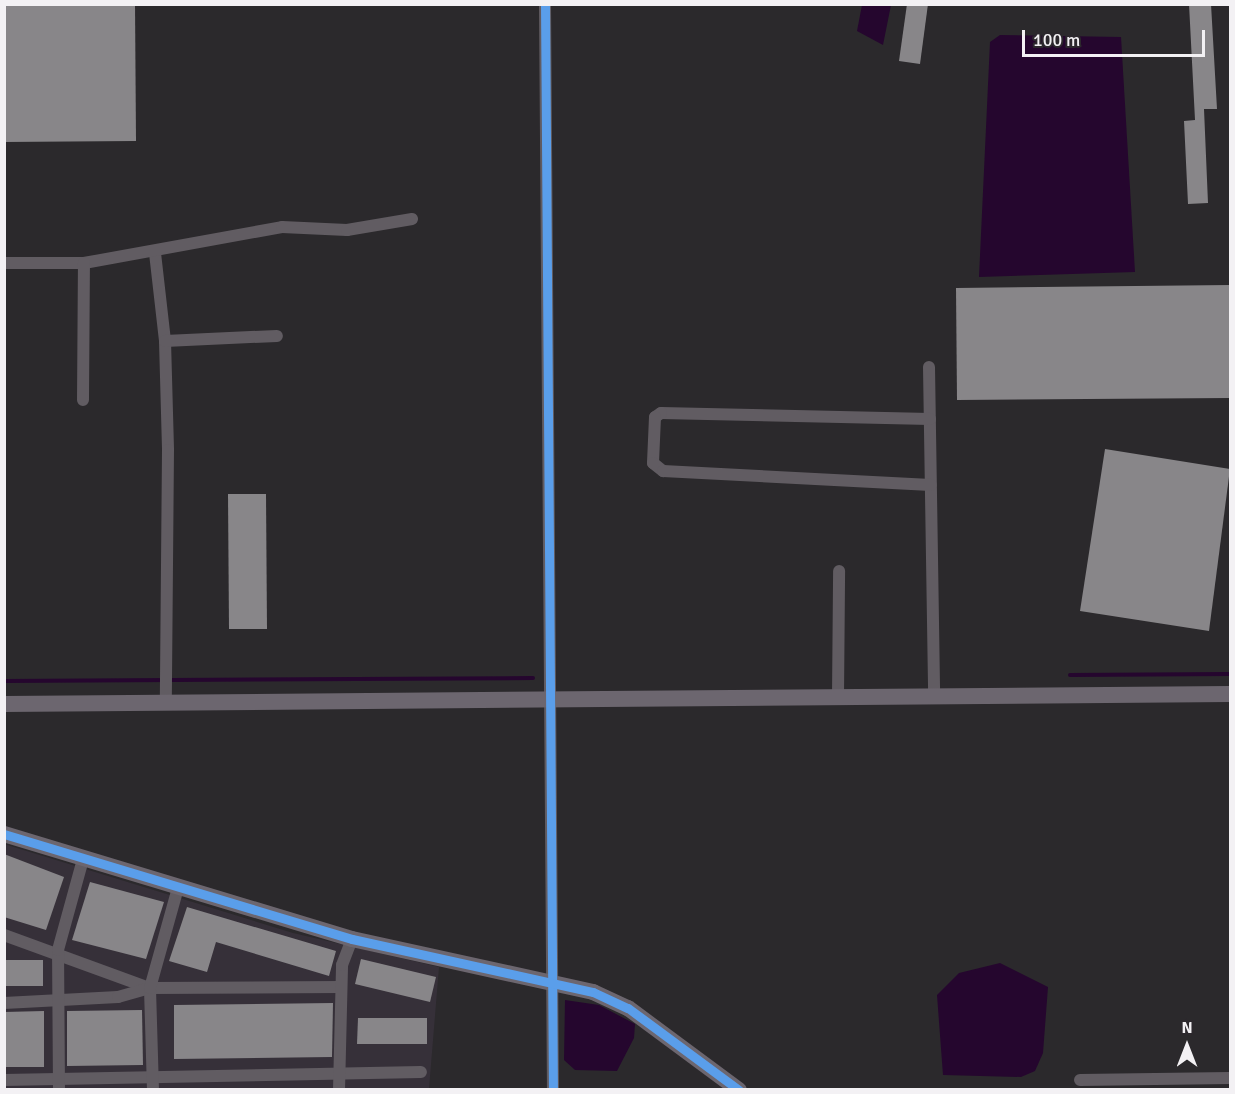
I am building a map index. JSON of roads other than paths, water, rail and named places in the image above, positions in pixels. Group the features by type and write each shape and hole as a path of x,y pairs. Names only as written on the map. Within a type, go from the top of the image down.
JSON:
{"main road":[{"path":"4,704 166,694 550,699 1230,694"},
{"path":"4,834 352,939 552,980 628,1008 739,1089"}],"street":[{"path":"545,4 553,1089"},
{"path":"4,263 84,263 155,253 282,227 347,230 412,219"},
{"path":"155,253 165,341 166,694"},
{"path":"84,263 84,400"},
{"path":"165,341 277,336"},
{"path":"929,368 934,696"},
{"path":"930,419 661,413 655,417 653,463 663,471 931,485"},
{"path":"838,697 839,571"},
{"path":"59,1084 58,950 84,859"},
{"path":"152,1084 150,988 178,888"},
{"path":"4,935 58,950 150,988"},
{"path":"339,1089 341,987 352,939"},
{"path":"4,1003 59,1003 150,988 341,987"},
{"path":"4,1080 59,1084 152,1084 421,1072"},
{"path":"1080,1080 1230,1078"}],"waterway":[{"path":"1070,675 1230,674"},
{"path":"4,681 533,678"}]}
